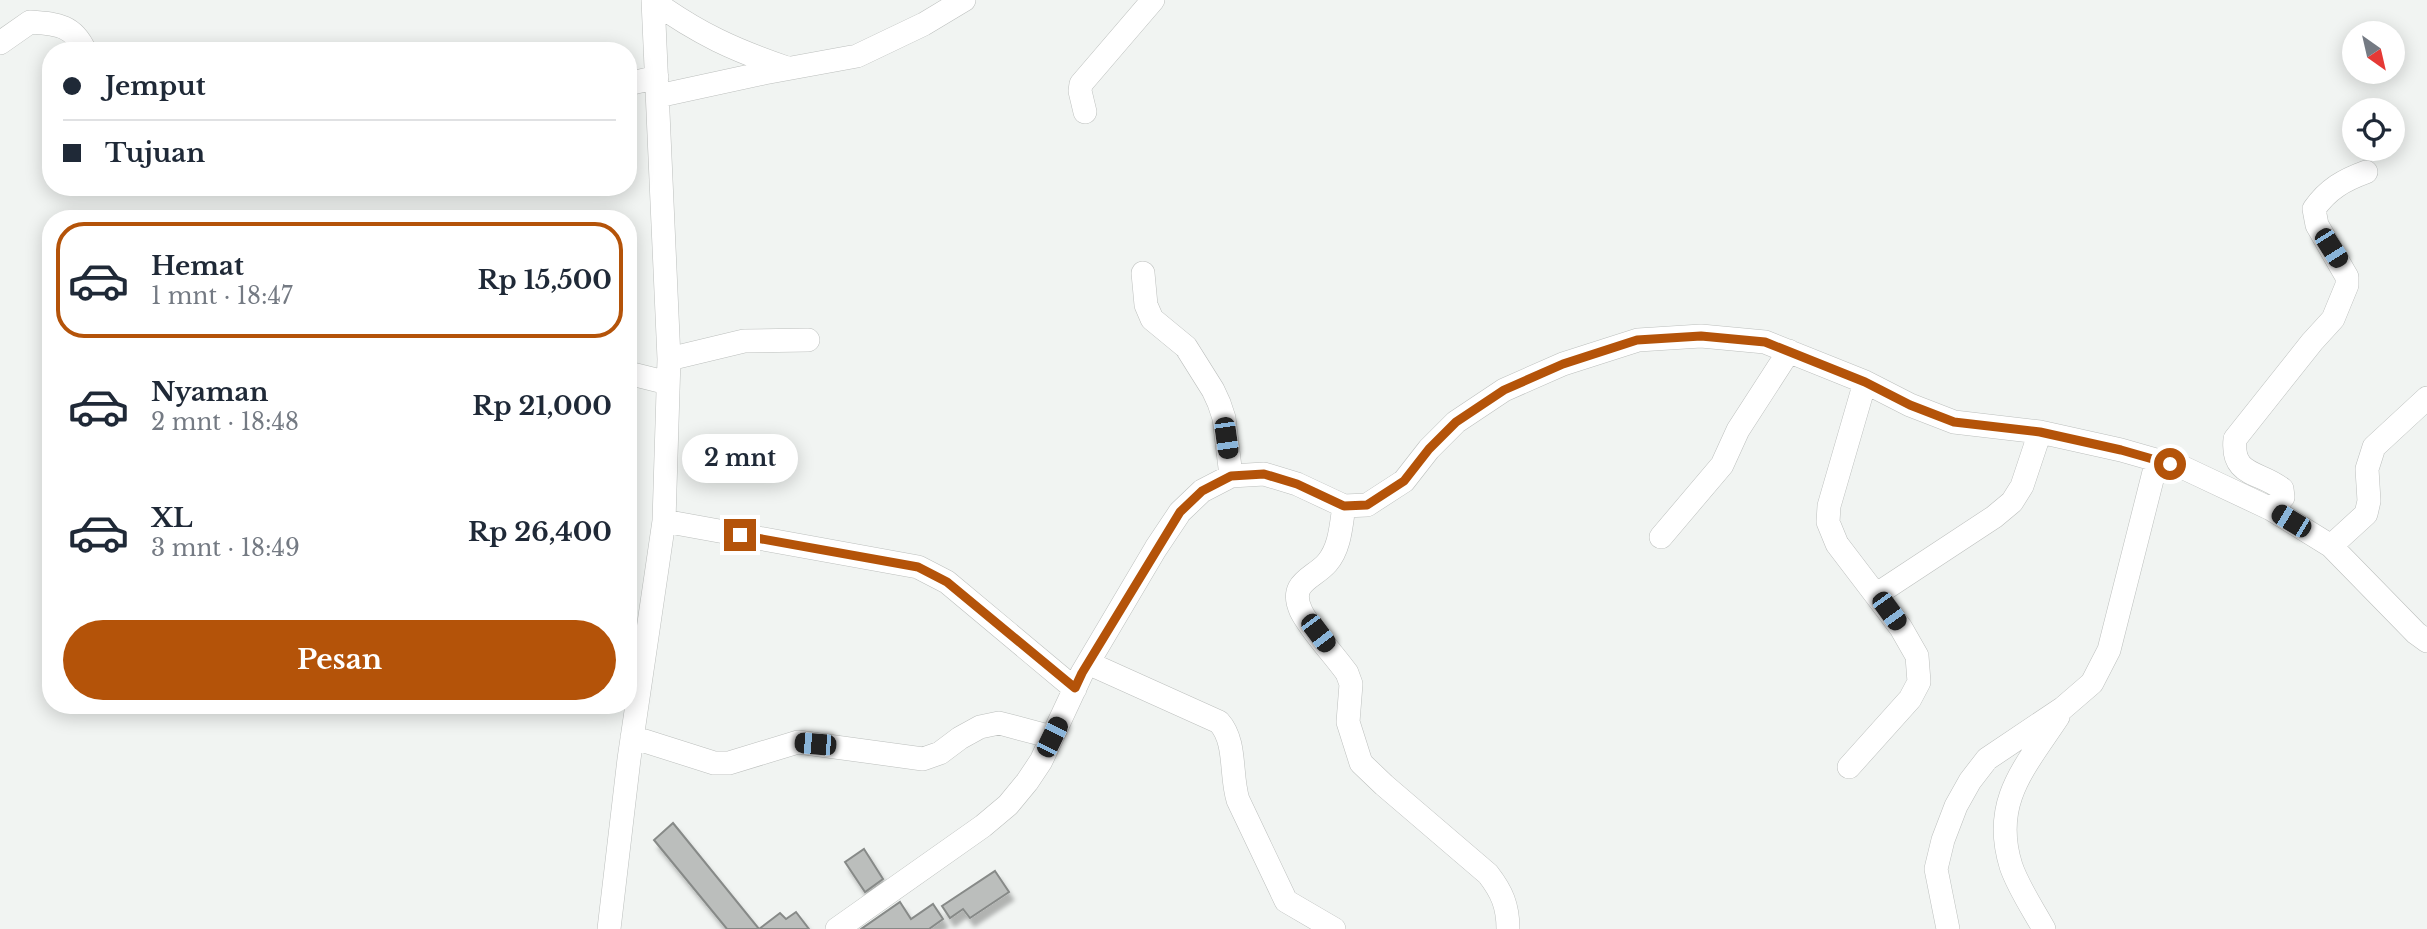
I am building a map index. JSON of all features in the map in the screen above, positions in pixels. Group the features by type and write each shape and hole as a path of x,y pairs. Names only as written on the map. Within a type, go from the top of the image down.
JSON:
{"street":[{"path":"637,85 658,87 790,69 857,56 924,24 964,0"},
{"path":"1085,112 1080,91 1082,84 1153,0"},
{"path":"653,1 701,33 739,52 790,69"},
{"path":"637,703 664,521 669,359 653,1"},
{"path":"0,43 30,22 63,25 81,42"},
{"path":"2271,509 2283,497 2282,489 2242,467 2234,453 2235,439 2333,319 2347,285 2347,277 2317,225 2315,209 2329,190 2346,179 2367,172"},
{"path":"1143,273 1146,305 1152,318 1186,347 1219,404 1224,418 1231,476"},
{"path":"837,929 984,826 1008,805 1041,761 1088,663 1180,512 1202,491 1231,476 1264,474 1297,484 1344,506 1367,505 1404,481 1429,449 1456,422 1504,390 1563,364 1637,340 1701,336 1765,342 1865,382 1910,405 1954,422 2040,432 2184,468 2271,509 2330,546 2427,641"},
{"path":"669,359 744,341 808,340"},
{"path":"1661,537 1722,465 1738,430 1789,351"},
{"path":"637,375 668,383"},
{"path":"1849,767 1910,699 1919,682 1916,656 1901,628 1837,544 1828,522 1829,506 1865,382"},
{"path":"2330,546 2366,514 2369,501 2367,469 2374,447 2427,398"},
{"path":"1877,594 1994,517 2012,502 2022,486 2040,432"},
{"path":"1948,929 1936,869 1943,840 1956,806 1987,759 2063,708 2092,683 2109,650 2157,460"},
{"path":"1344,506 1339,540 1326,564 1300,586 1297,596 1301,610 1347,673 1350,684 1348,722 1361,763 1488,874 1501,891 1508,912 1508,929"},
{"path":"664,521 918,567 947,582 1075,688"},
{"path":"1088,663 1219,722 1226,730 1230,742 1238,800 1286,901 1334,929"},
{"path":"2044,929 2012,867 2004,832 2007,806 2015,783 2063,708"},
{"path":"609,929 635,714"},
{"path":"632,737 714,763 729,763 798,742 923,759 940,753 980,727 999,723 1052,737"}],"building":[{"path":"673,823 759,929 727,929 654,840"},
{"path":"864,849 883,879 865,892 845,862"},
{"path":"995,871 1009,892 970,918 963,909 950,918 942,906"},
{"path":"900,902 911,919 933,904 943,919 929,929 861,929"},
{"path":"796,912 809,929 759,929 780,913 786,919"}],"route":[{"path":"740,535 929,571 947,582 1075,688 1156,548 1180,512 1202,491 1231,476 1264,474 1297,484 1344,506 1367,505 1404,481 1429,449 1456,422 1504,390 1563,364 1637,340 1701,336 1765,342 1865,382 1910,405 1954,422 2040,432 2170,464"}]}
